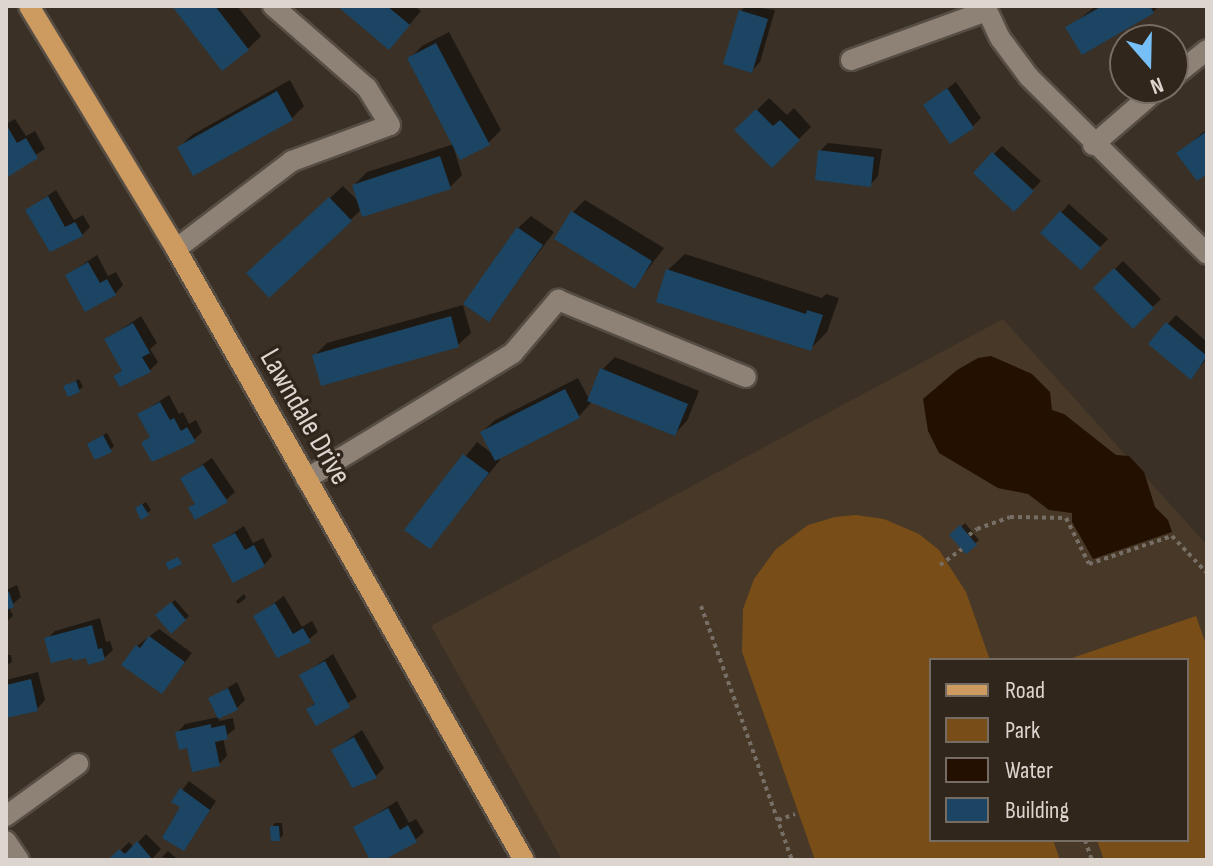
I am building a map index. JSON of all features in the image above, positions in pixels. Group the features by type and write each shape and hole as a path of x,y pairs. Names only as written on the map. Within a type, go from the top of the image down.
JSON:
{"main road":[{"name":"Lawndale Drive","path":"29,6 176,249 524,860"}],"street":[{"path":"176,249 292,161 390,125 367,88 273,6"},
{"path":"851,60 986,8 1029,77 1093,145 1207,254"},
{"path":"1189,64 1207,50"},
{"path":"1093,145 1140,104"},
{"path":"306,479 513,353 558,300 746,377"},
{"path":"6,816 78,764"},
{"path":"6,841 19,860"}],"path":[{"path":"969,535 1010,517 1066,518 1089,564 1172,536 1207,573"},
{"path":"940,565 962,549"},
{"path":"701,606 792,860"},
{"path":"778,820 795,814"}],"shaded area":[{"path":"1003,319 1207,545 1207,860 562,860 431,626"}],"green space":[{"path":"856,515 884,519 919,534 939,550 966,592 989,658 929,658 929,842 1054,842 1060,860 815,860 742,652 743,609 754,579 776,549 808,525"},
{"path":"1196,616 1207,647 1207,860 1104,860 1098,842 1189,842 1189,658 1072,658"}],"water":[{"path":"991,356 1032,374 1050,392 1052,410 1064,414 1116,455 1129,456 1144,472 1155,507 1168,520 1172,532 1093,559 1072,522 1072,513 1049,510 1028,494 998,488 939,453 928,431 923,399 957,370 978,358"}],"building":[{"path":"172,6 215,6 249,50 222,71"},
{"path":"337,6 387,6 410,25 389,50"},
{"path":"1102,6 1150,6 1154,13 1135,24 1109,24 1109,39 1082,55 1065,27"},
{"path":"739,10 768,19 752,73 723,64"},
{"path":"436,43 490,145 460,160 407,58"},
{"path":"947,88 974,128 950,144 923,105"},
{"path":"277,91 293,120 193,176 177,147"},
{"path":"756,109 773,126 780,120 800,140 772,168 734,130"},
{"path":"6,124 17,143 26,138 38,158 6,178"},
{"path":"1207,131 1207,174 1197,181 1176,153"},
{"path":"818,150 874,157 871,187 815,180"},
{"path":"992,152 1034,191 1014,212 973,173"},
{"path":"440,156 451,189 362,217 352,185"},
{"path":"48,196 65,227 75,222 83,236 50,252 25,210"},
{"path":"329,197 352,221 269,298 246,273"},
{"path":"571,211 652,261 635,289 554,239"},
{"path":"1060,211 1101,248 1081,270 1040,233"},
{"path":"517,227 543,245 489,322 463,304"},
{"path":"88,262 100,283 107,279 116,295 85,312 65,275"},
{"path":"1114,268 1154,308 1133,329 1093,288"},
{"path":"666,269 806,314 807,310 823,315 811,351 656,302"},
{"path":"451,316 459,347 321,386 312,355"},
{"path":"1166,322 1207,356 1191,380 1148,344"},
{"path":"133,323 150,353 142,357 151,372 120,387 113,376 122,371 104,339"},
{"path":"600,368 688,404 675,436 587,401"},
{"path":"76,381 80,392 68,397 63,386"},
{"path":"565,389 580,418 495,461 480,432"},
{"path":"160,402 170,420 174,418 181,431 187,427 196,442 152,462 141,443 150,437 137,414"},
{"path":"103,435 112,452 95,460 87,444"},
{"path":"463,454 489,473 430,549 404,530"},
{"path":"203,465 228,502 195,520 188,507 195,504 180,478"},
{"path":"142,504 149,515 141,520 135,508"},
{"path":"960,525 977,545 966,554 949,535"},
{"path":"235,533 245,550 254,545 265,566 233,583 212,545"},
{"path":"178,557 182,564 169,570 165,563"},
{"path":"9,592 14,607 6,610 6,593"},
{"path":"171,602 186,620 171,634 155,615"},
{"path":"275,603 293,634 303,628 311,642 277,658 253,616"},
{"path":"92,625 98,649 102,648 105,660 88,665 86,658 51,663 44,638"},
{"path":"149,636 185,662 162,694 121,665 136,645 140,648"},
{"path":"325,661 350,707 316,726 306,709 315,704 299,675"},
{"path":"31,679 38,711 6,718 6,685"},
{"path":"228,688 238,710 218,719 208,698"},
{"path":"211,724 211,728 225,725 228,739 215,742 220,766 192,772 187,748 179,750 175,732"},
{"path":"354,737 377,778 352,788 331,750"},
{"path":"180,788 210,810 184,851 162,838 180,807 171,802"},
{"path":"388,808 400,830 408,825 417,842 384,860 370,860 353,827"},
{"path":"270,826 279,826 280,841 271,841"},
{"path":"137,841 153,860 108,860 119,849 125,854"}]}
